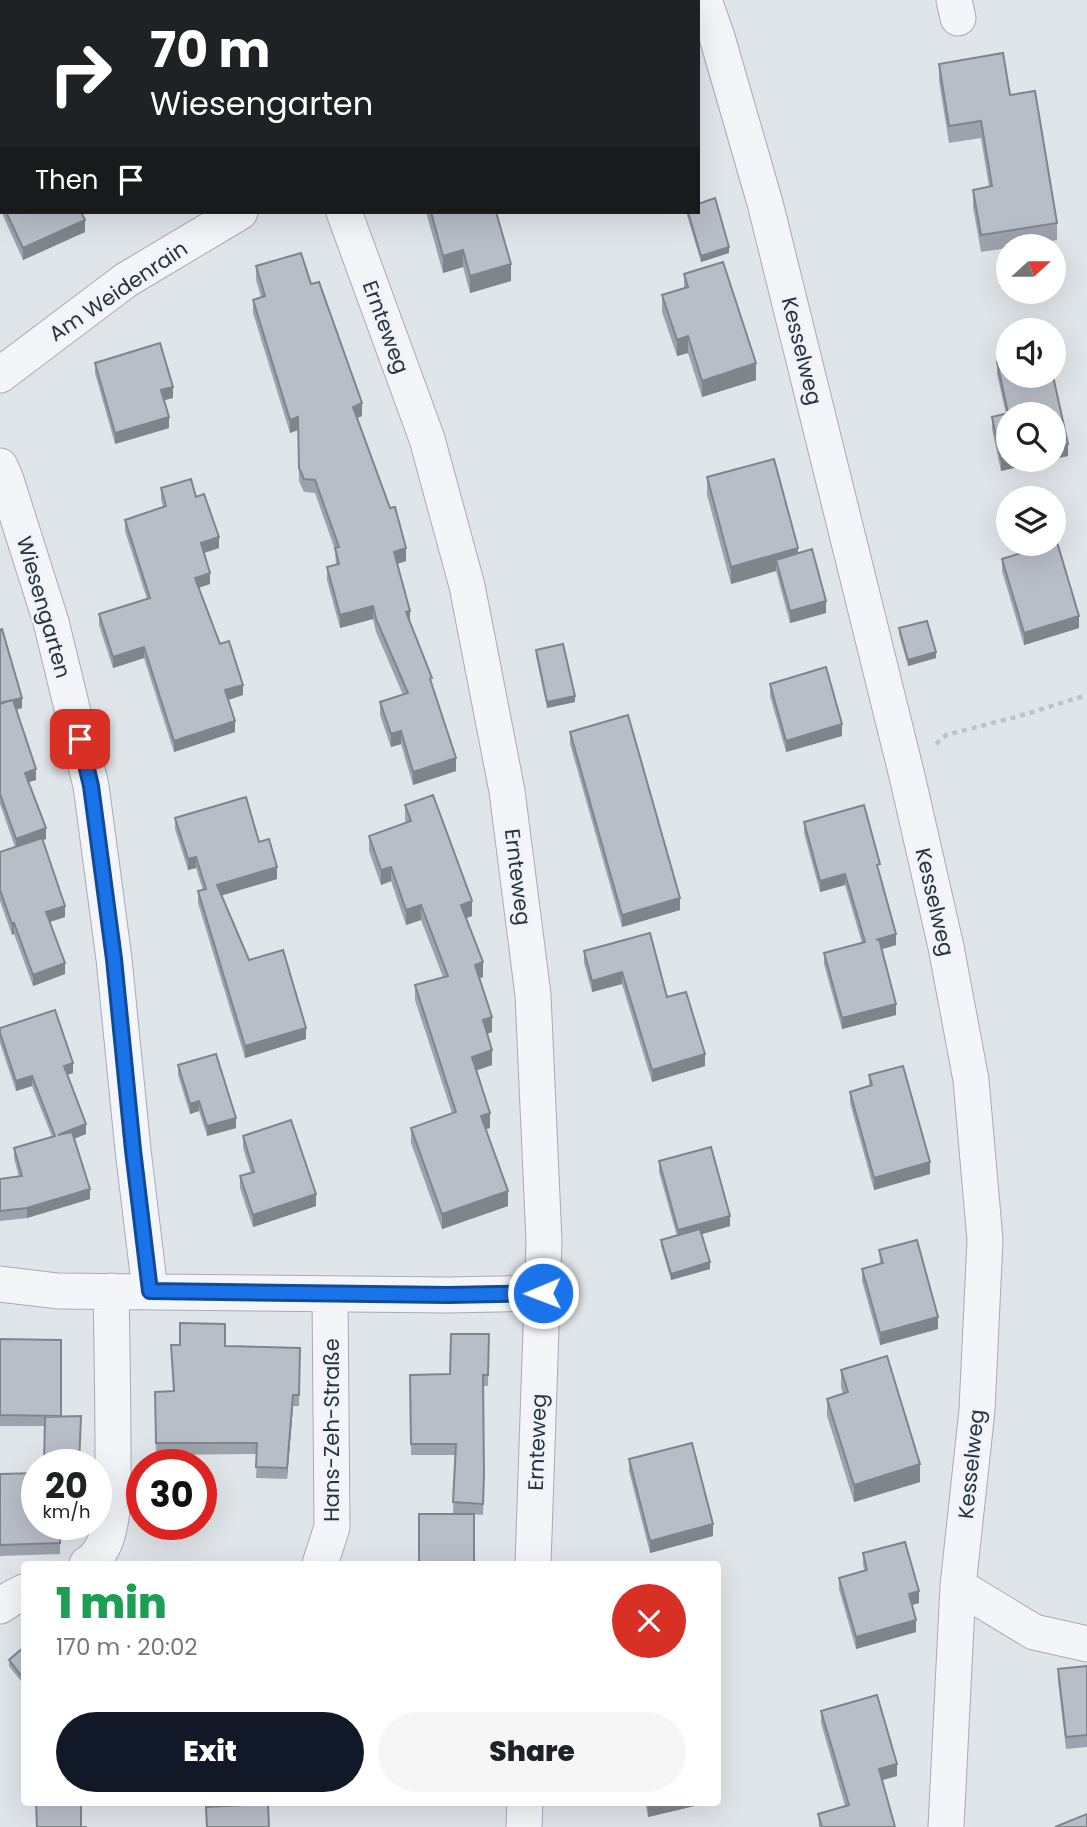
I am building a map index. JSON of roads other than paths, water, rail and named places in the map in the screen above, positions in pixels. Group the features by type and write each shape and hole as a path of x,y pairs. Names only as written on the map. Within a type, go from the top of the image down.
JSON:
{"street":[{"name":"Kesselweg","path":"704,0 708,41 765,203 907,776 946,947 971,1080 985,1240 977,1410 958,1586 946,1827"},
{"name":"Am Weidenrain","path":"0,375 126,280 237,214"},
{"name":"Ernteweg","path":"345,214 428,439 467,586 507,791 533,995 544,1241 533,1561"},
{"name":"Wiesengarten","path":"0,466 51,622 91,786 114,959 150,1291"},
{"path":"0,1284 58,1291 448,1295 543,1293"},
{"path":"93,1561 106,1542 110,1521 114,1386 111,1291"},
{"name":"Hans-Zeh-Straße","path":"321,1561 332,1527 330,1294"},
{"path":"958,1586 1034,1632 1087,1644"},
{"path":"524,1827 525,1806"}]}
